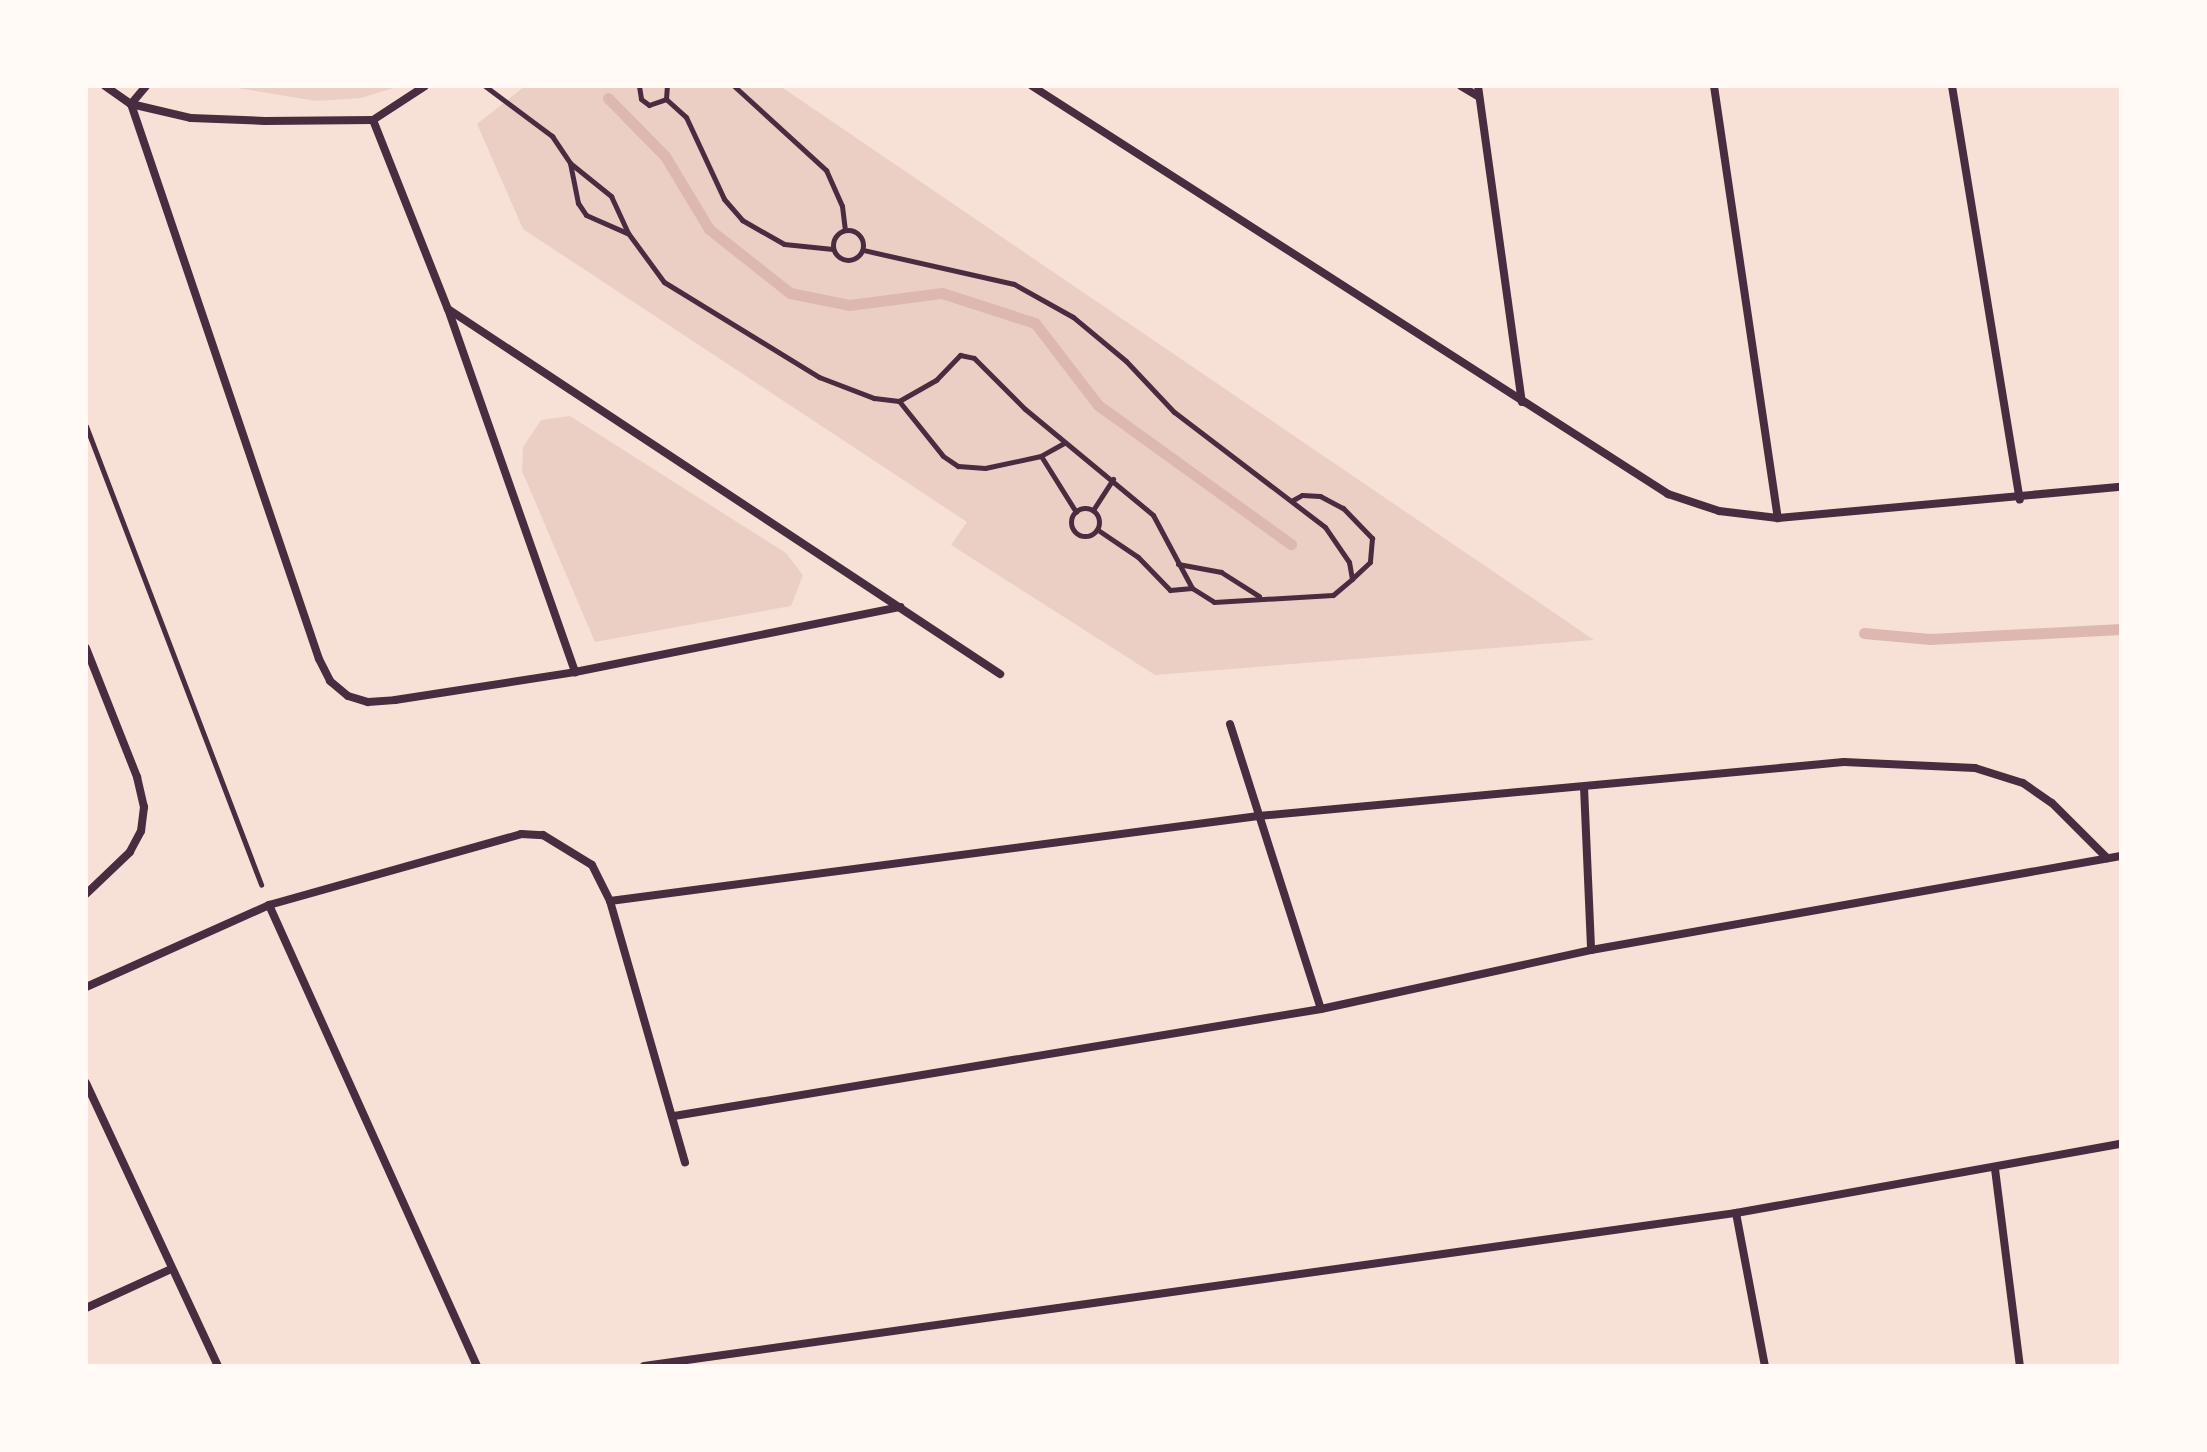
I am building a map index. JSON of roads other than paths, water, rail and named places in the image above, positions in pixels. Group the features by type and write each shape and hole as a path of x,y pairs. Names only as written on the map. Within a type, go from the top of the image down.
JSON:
{"street":[{"path":"105,86 131,104 213,120 373,120 425,86"},
{"path":"131,104 146,86"},
{"path":"1032,86 1668,494 1719,511 1778,518 2020,499 2121,487"},
{"path":"1461,86 1479,97"},
{"path":"1478,86 1522,402"},
{"path":"1714,86 1778,518"},
{"path":"1952,86 2020,499"},
{"path":"131,104 330,681 348,696 368,702 575,672 901,607"},
{"path":"373,120 448,309 575,672"},
{"path":"448,309 1000,674"},
{"path":"86,648 137,777 144,807 141,831 130,852 86,894"},
{"path":"1230,724 1321,1009"},
{"path":"610,901 1258,816 1844,762 1975,768 2023,783 2052,803 2107,858"},
{"path":"1584,787 1591,950"},
{"path":"86,987 269,905 521,834 562,843 592,865 610,901 685,1162"},
{"path":"674,1116 1321,1009 1591,950 2121,856"},
{"path":"269,905 477,1366"},
{"path":"86,1083 218,1366"},
{"path":"644,1366 1736,1213 2121,1144"},
{"path":"1995,1169 2020,1366"},
{"path":"1736,1213 1765,1366"},
{"path":"86,1308 171,1269"}],"waterway":[{"path":"608,98 665,156 709,229 790,293 849,305 942,293 1035,323 1098,405 1291,544"},
{"path":"1864,633 1930,639 2121,629"}]}
